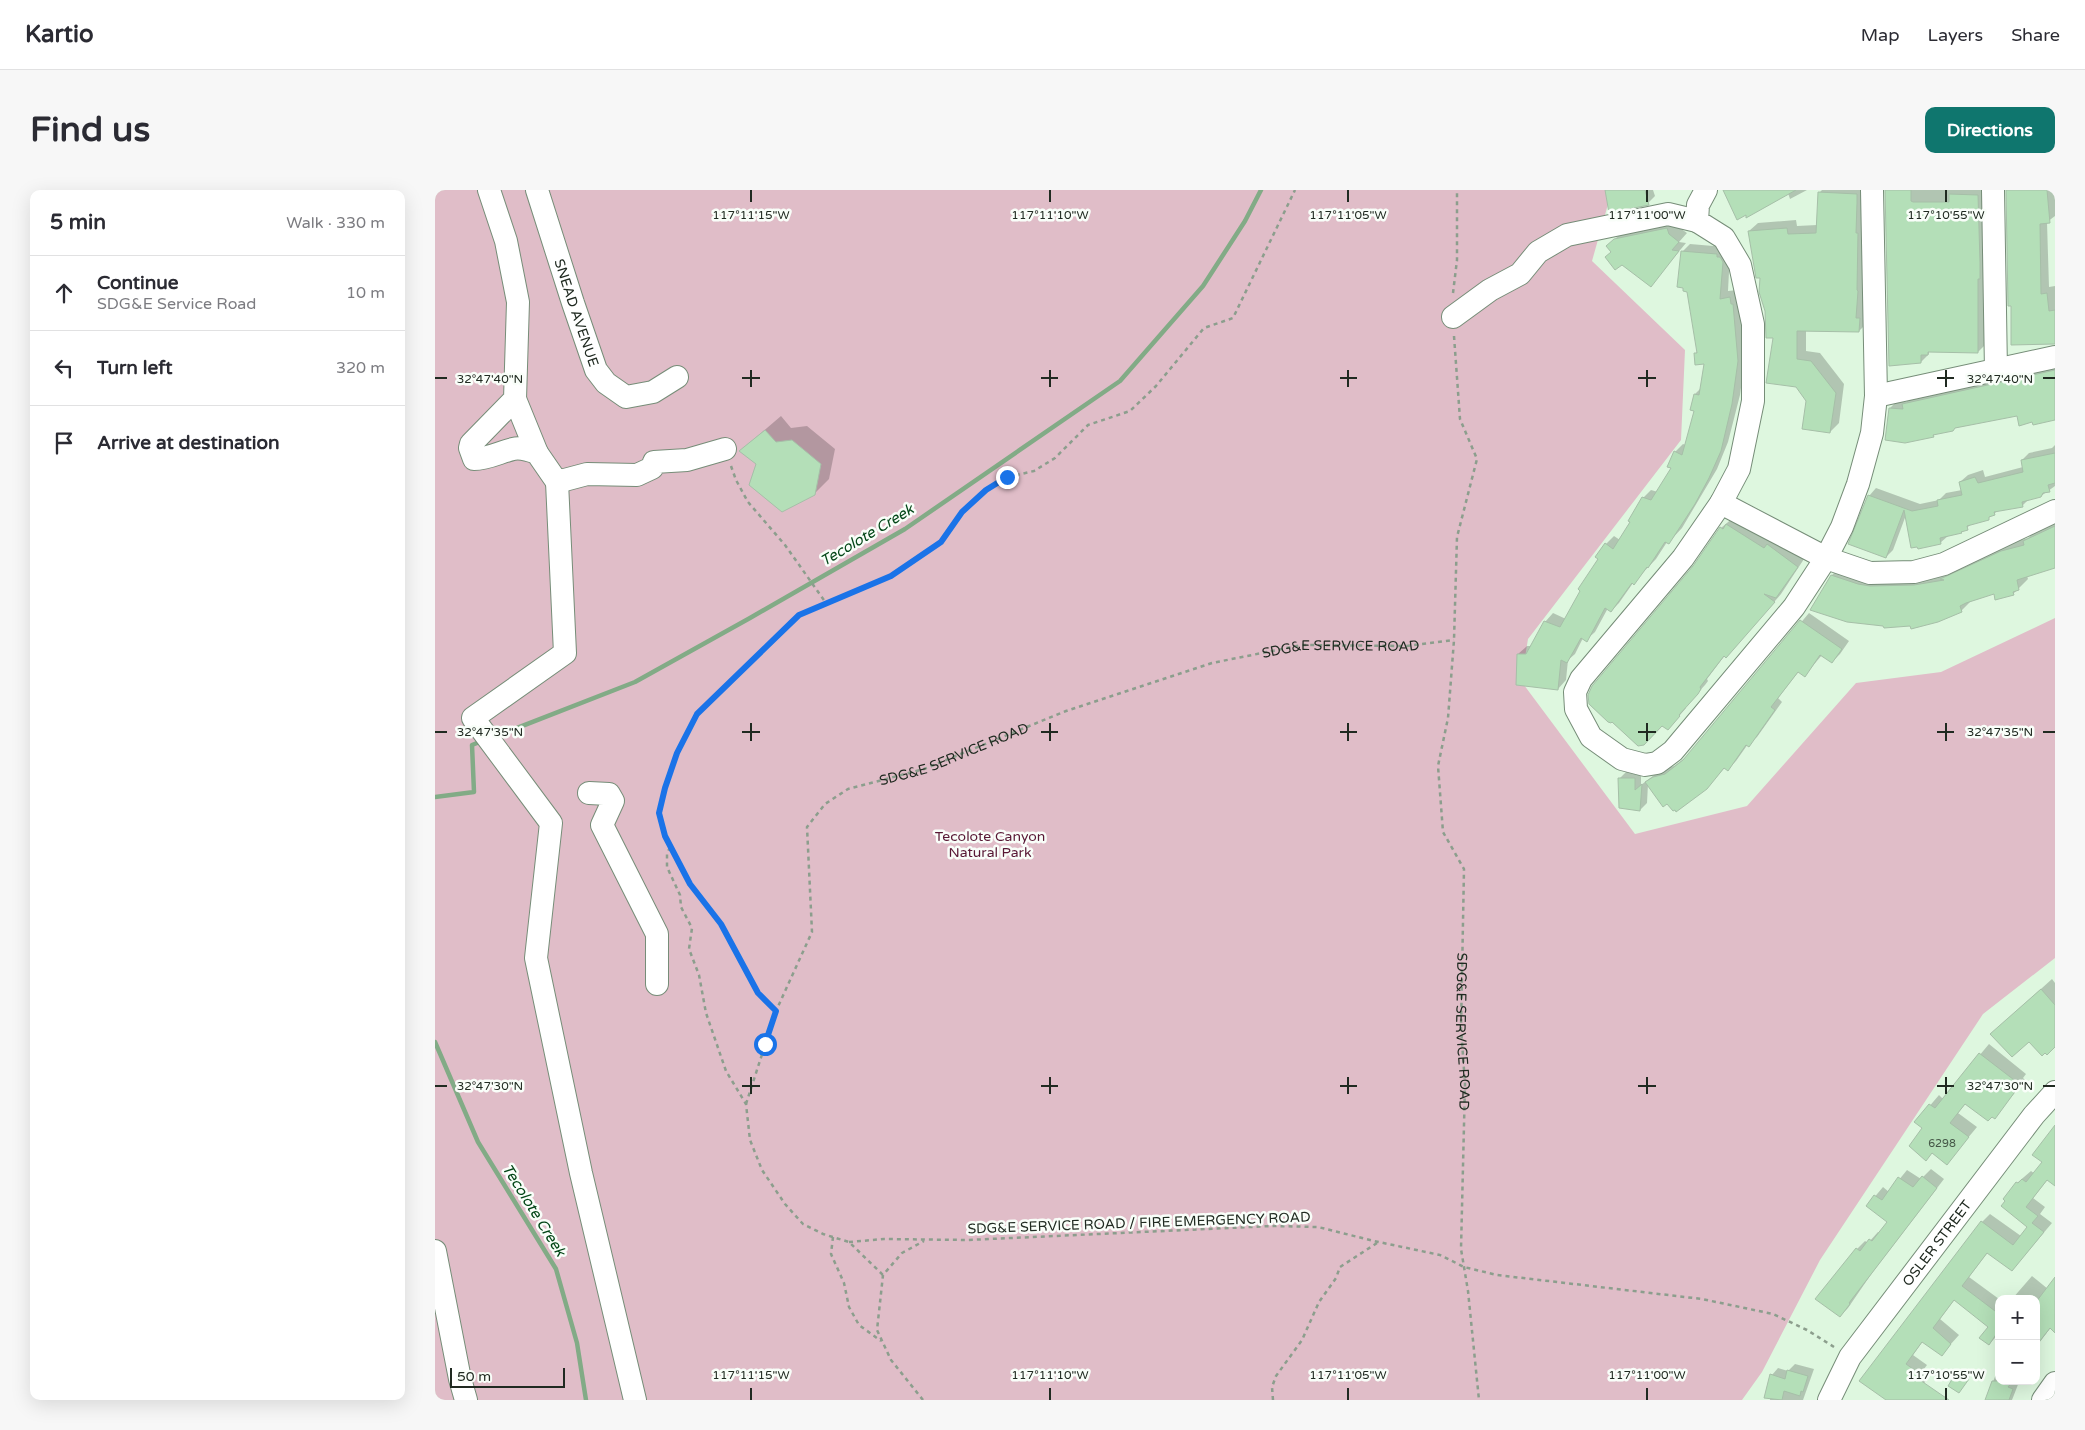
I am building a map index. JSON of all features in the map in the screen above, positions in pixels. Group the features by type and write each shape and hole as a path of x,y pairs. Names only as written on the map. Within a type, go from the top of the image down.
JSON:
{"street":[{"path":"489,190 506,241 518,302 515,399 537,452 557,482 565,653 473,718 551,823 536,958 581,1173 635,1400"},
{"name":"SNEAD AVENUE","path":"537,190 596,370 606,383 626,397 653,392 677,378"},
{"path":"1697,221 1699,205 1706,190"},
{"path":"1453,317 1490,290 1520,274 1538,252 1567,235 1668,214 1697,221 1724,238 1740,265 1753,324 1753,401 1739,469 1721,504 1683,558 1581,679 1575,692 1576,709 1591,737 1622,759 1645,765 1657,763 1673,751 1794,607 1842,527 1858,484 1871,434 1877,396 1872,190"},
{"path":"1993,190 1996,371"},
{"path":"1877,396 2055,357"},
{"path":"515,399 471,444 469,448 471,455 474,459 483,458 521,448 537,452"},
{"path":"557,482 587,474 637,475 652,468 654,462 687,460 725,450"},
{"path":"1721,504 1825,558 1870,574 1914,572 1944,564 2055,511"},
{"path":"589,794 609,794 613,801 602,825 657,934 657,984"},
{"name":"OSLER STREET","path":"1829,1400 1850,1357 2034,1115 2055,1092"},
{"path":"435,1251 460,1379 466,1400"},
{"path":"2043,1400 2055,1383"}],"path":[{"path":"776,1011 758,993 721,924 690,884 665,836 659,813 665,788 677,753 697,714 799,615 891,576 941,542 962,512 986,490 1007,477 1034,471 1055,458 1088,424 1130,411 1156,386 1204,328 1233,318 1295,190"},
{"name":"SDG&E SERVICE ROAD","path":"1457,190 1457,260 1452,297 1460,419 1477,459 1457,537 1454,640 1448,718 1438,766 1443,832 1465,869 1461,1028 1465,1084 1461,1249 1468,1291 1479,1400"},
{"path":"725,450 736,480 748,502 785,545 826,603"},
{"name":"SDG&E SERVICE ROAD","path":"746,1104 776,1011 812,932 807,827 825,804 848,789 924,769 1066,711 1212,663 1302,644 1407,646 1454,640"},
{"path":"670,847 667,854 667,867 680,894 681,907 692,928 689,949 699,975 706,1013 726,1071 746,1104 750,1140 762,1170 785,1204 803,1224 849,1242 883,1275"},
{"name":"SDG&E SERVICE ROAD / FIRE EMERGENCY ROAD","path":"849,1242 884,1239 968,1240 1281,1226 1318,1227 1378,1242 1440,1254 1464,1267 1497,1275 1702,1299 1773,1314 1807,1330 1850,1357"},
{"path":"833,1237 831,1254 844,1283 849,1307 859,1325 882,1342"},
{"path":"923,1400 891,1360 877,1330 883,1275 902,1254 925,1240"},
{"path":"1273,1400 1273,1387 1276,1376 1302,1340 1319,1302 1336,1278 1340,1267 1378,1242"}],"green space":[{"name":"Tecolote Canyon Natural Park","path":"435,190 1612,190 1592,261 1685,350 1681,440 1528,639 1521,681 1635,834 1747,806 1856,683 1941,672 2055,618 2055,958 1983,1014 1820,1260 1762,1372 1742,1400 435,1400"}],"building":[{"path":"1605,190 1645,190 1649,205 1609,213"},
{"path":"1723,190 1796,190 1746,218 1746,215 1737,220"},
{"path":"1885,190 1911,190 1911,201 1913,202 1949,202 1949,194 1978,195 1980,279 1978,279 1978,353 1928,352 1928,355 1921,355 1921,363 1889,366"},
{"path":"2006,190 2047,190 2050,223 2040,224 2041,294 2047,293 2049,311 2055,310 2055,344 2011,345 2011,306 2008,306"},
{"path":"1818,192 1857,194 1858,291 1856,318 1860,318 1859,332 1797,331 1797,359 1811,361 1836,393 1830,433 1802,429 1806,401 1796,387 1766,383 1773,338 1766,338 1765,311 1759,292 1760,278 1756,278 1748,231 1787,228 1788,234 1816,233"},
{"path":"1667,228 1669,234 1679,242 1672,250 1679,251 1651,287 1622,265 1615,270 1605,257 1611,252 1606,246 1614,239"},
{"path":"1681,251 1717,254 1717,257 1720,257 1723,262 1720,299 1730,297 1731,304 1733,304 1738,361 1732,404 1721,451 1695,504 1669,544 1665,542 1648,568 1634,585 1632,583 1611,612 1605,608 1587,642 1581,638 1567,663 1561,660 1558,690 1516,685 1517,654 1526,654 1544,621 1560,627 1580,591 1578,589 1598,559 1595,557 1605,543 1613,549 1630,522 1628,521 1642,497 1651,500 1671,468 1667,467 1674,451 1682,455 1694,411 1690,410 1694,394 1699,395 1704,364 1695,365 1694,353 1697,353 1687,292 1683,291 1683,288 1677,287"},
{"path":"2055,370 2055,420 2033,425 2032,422 2019,426 2017,416 1955,428 1953,431 1933,435 1934,437 1905,443 1885,440 1889,408 1903,409 1902,404"},
{"path":"765,430 776,442 792,440 821,464 815,495 782,512 749,485 756,464 739,451"},
{"path":"2055,453 2055,483 2048,485 2050,492 2043,493 2041,497 2022,502 2023,507 1994,512 1995,515 1989,517 1989,520 1967,526 1968,530 1962,533 1940,538 1941,544 1918,549 1917,547 1911,548 1904,510 1886,558 1848,544 1868,495 1912,511 1938,506 1937,500 1962,495 1959,482 1975,477 1978,483 2023,472 2021,460"},
{"path":"1726,524 1764,548 1767,544 1798,567 1776,598 1764,594 1775,602 1726,658 1724,656 1700,687 1701,689 1698,694 1668,730 1662,726 1644,745 1638,746 1589,704 1588,695 1592,686 1693,566 1720,527 1723,529"},
{"path":"2055,526 2055,568 2017,580 2019,590 2013,592 2014,595 1995,600 1994,594 1966,603 1960,606 1962,612 1938,622 1911,629 1910,626 1884,628 1883,626 1847,622 1810,610 1831,575 1870,586 1914,585 1944,580 1940,579 2001,551 2024,545 2023,541"},
{"path":"1800,620 1842,649 1832,663 1820,655 1805,677 1798,672 1771,707 1775,710 1749,747 1746,745 1728,771 1724,768 1707,789 1676,812 1667,804 1663,807 1645,782 1653,777 1665,774 1683,760"},
{"path":"1618,778 1635,778 1635,790 1642,784 1640,811 1619,808"},
{"path":"2041,989 2055,1005 2055,1047 2047,1055 2045,1053 2042,1056 2029,1042 2012,1057 1990,1034"},
{"path":"1979,1053 2018,1083 2015,1087 2017,1089 1995,1119 1992,1117 1988,1121 1965,1104 1950,1123 1969,1137 1947,1165 1932,1153 1926,1161 1909,1146 1922,1128 1914,1122 1929,1104 1935,1108"},
{"path":"2055,1125 2055,1186 2047,1180 2026,1207 2038,1216 2032,1223 2044,1232 2012,1271 1987,1253 1962,1286 1995,1311 1995,1336 1989,1345 1979,1338 1988,1327 1954,1300 1933,1328 1951,1344 1942,1356 1922,1342 1906,1364 1920,1374 1917,1378 1949,1400 1886,1400 1859,1381 1981,1221 2013,1245 2027,1227 2001,1206 2005,1201 2003,1199 2016,1182 2018,1183 2022,1179 2026,1182 2042,1162 2032,1155"},
{"path":"1922,1176 1937,1188 1840,1317 1815,1299 1856,1248 1860,1251 1869,1239 1872,1241 1887,1222 1866,1206 1874,1195 1882,1200 1898,1177 1913,1187"},
{"path":"2055,1277 2055,1333 2050,1328 2040,1341 2040,1340 2040,1297"},
{"path":"1787,1370 1808,1376 1800,1396 1784,1391 1782,1400 1764,1398 1770,1374 1785,1379"},
{"path":"1957,1371 1969,1379 1959,1393 1948,1386"},
{"path":"1992,1381 1995,1381 1995,1385 2010,1385 2008,1387 2013,1389 2009,1400 1985,1400"}],"waterway":[{"name":"Tecolote Creek","path":"494,737 635,682 750,618 905,529 1120,381 1203,286 1245,221 1261,190"},
{"name":"Tecolote Creek","path":"435,797 474,792 472,745 482,741"},
{"name":"Tecolote Creek","path":"435,1042 478,1142 556,1269 577,1343 586,1400"}],"route":[{"path":"765,1044 776,1011 758,993 721,924 690,884 665,836 659,813 677,753 697,714 799,615 891,576 941,542 962,512 986,490 1007,477"}]}
